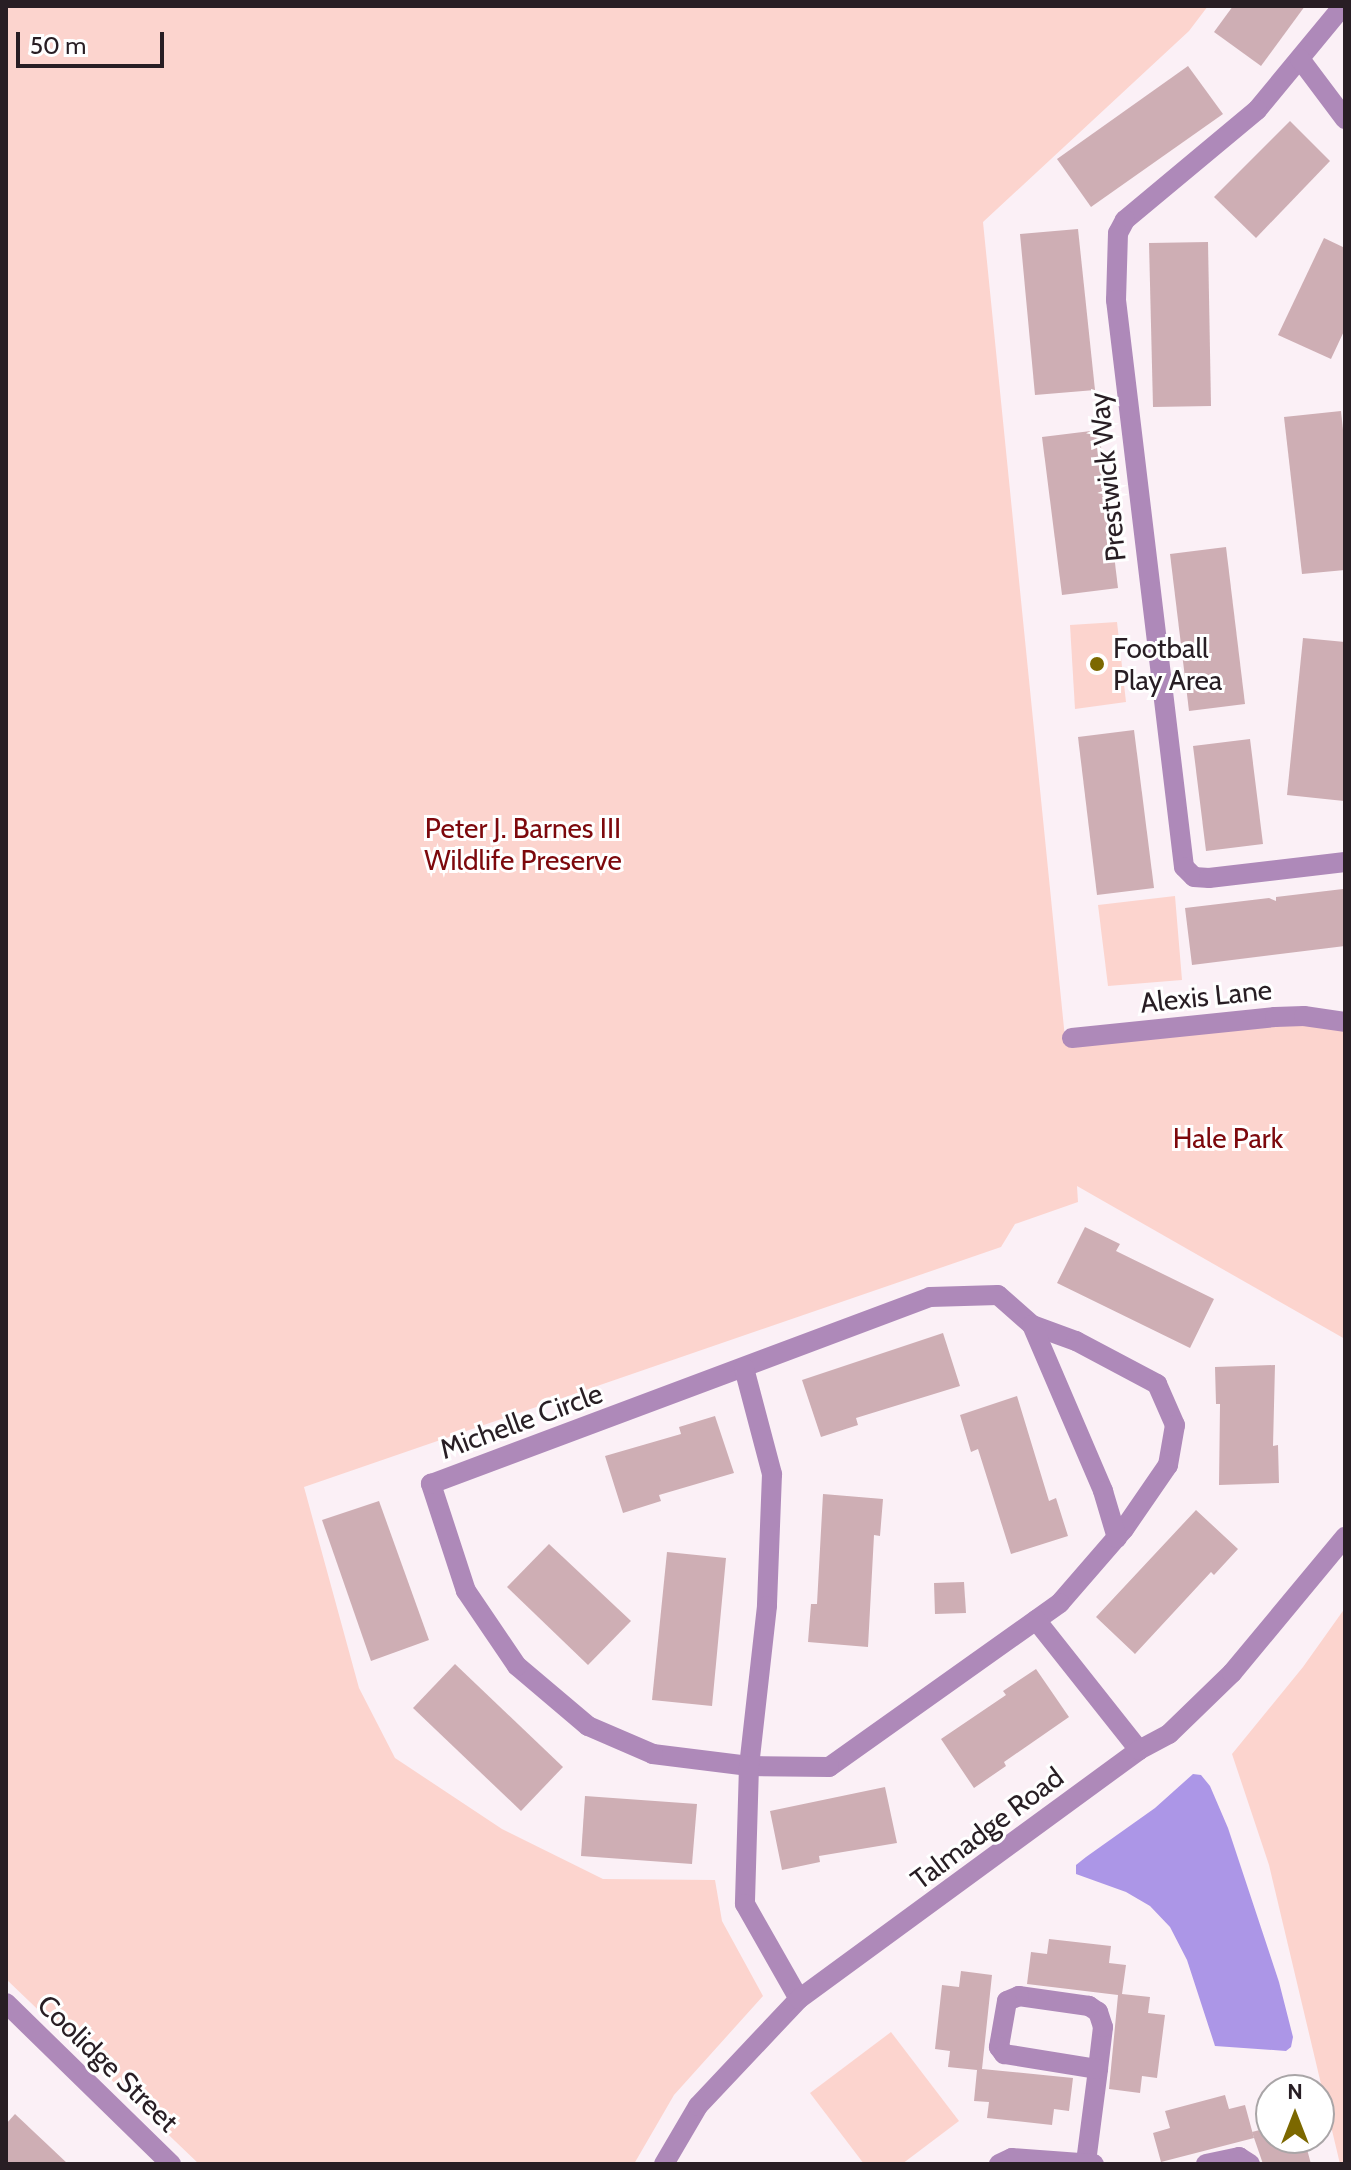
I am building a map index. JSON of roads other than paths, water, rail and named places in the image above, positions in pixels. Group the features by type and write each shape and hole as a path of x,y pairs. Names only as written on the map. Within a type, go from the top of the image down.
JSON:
{"street":[{"name":"Prestwick Way","path":"1343,6 1257,110 1125,220 1118,233 1116,300 1136,490 1184,867 1194,877 1209,878 1345,862"},
{"path":"1300,59 1345,119"},
{"name":"Alexis Lane","path":"1072,1038 1275,1017 1304,1016 1345,1022"},
{"name":"Michelle Circle","path":"998,1295 1032,1325 1076,1341 1157,1384 1175,1425 1168,1465 1117,1538 1060,1603 829,1767 749,1766 653,1754 588,1726 517,1666 466,1591 431,1484 744,1368 930,1297 998,1295"},
{"name":"Michelle Circle","path":"1032,1325 1103,1491 1117,1538"},
{"path":"744,1368 772,1474 767,1606 749,1766 745,1904 799,1999"},
{"name":"Talmadge Road","path":"664,2164 698,2106 741,2056 799,1999 1139,1750 1169,1734 1232,1673 1345,1537"},
{"path":"1036,1620 1139,1750"},
{"path":"999,2164 1012,2158 1090,2163 1103,2027 1098,2012 1089,2006 1019,1996 1007,2001 999,2047 1004,2054 1098,2069"},
{"name":"Coolidge Street","path":"6,2003 171,2164"},
{"path":"1206,2164 1239,2157 1250,2164"}],"place":[{"name":"Football Play Area","path":"1097,664"}],"park label":[{"name":"Peter J. Barnes III Wildlife Preserve","path":"523,844"},
{"name":"Hale Park","path":"1228,1138"}]}
